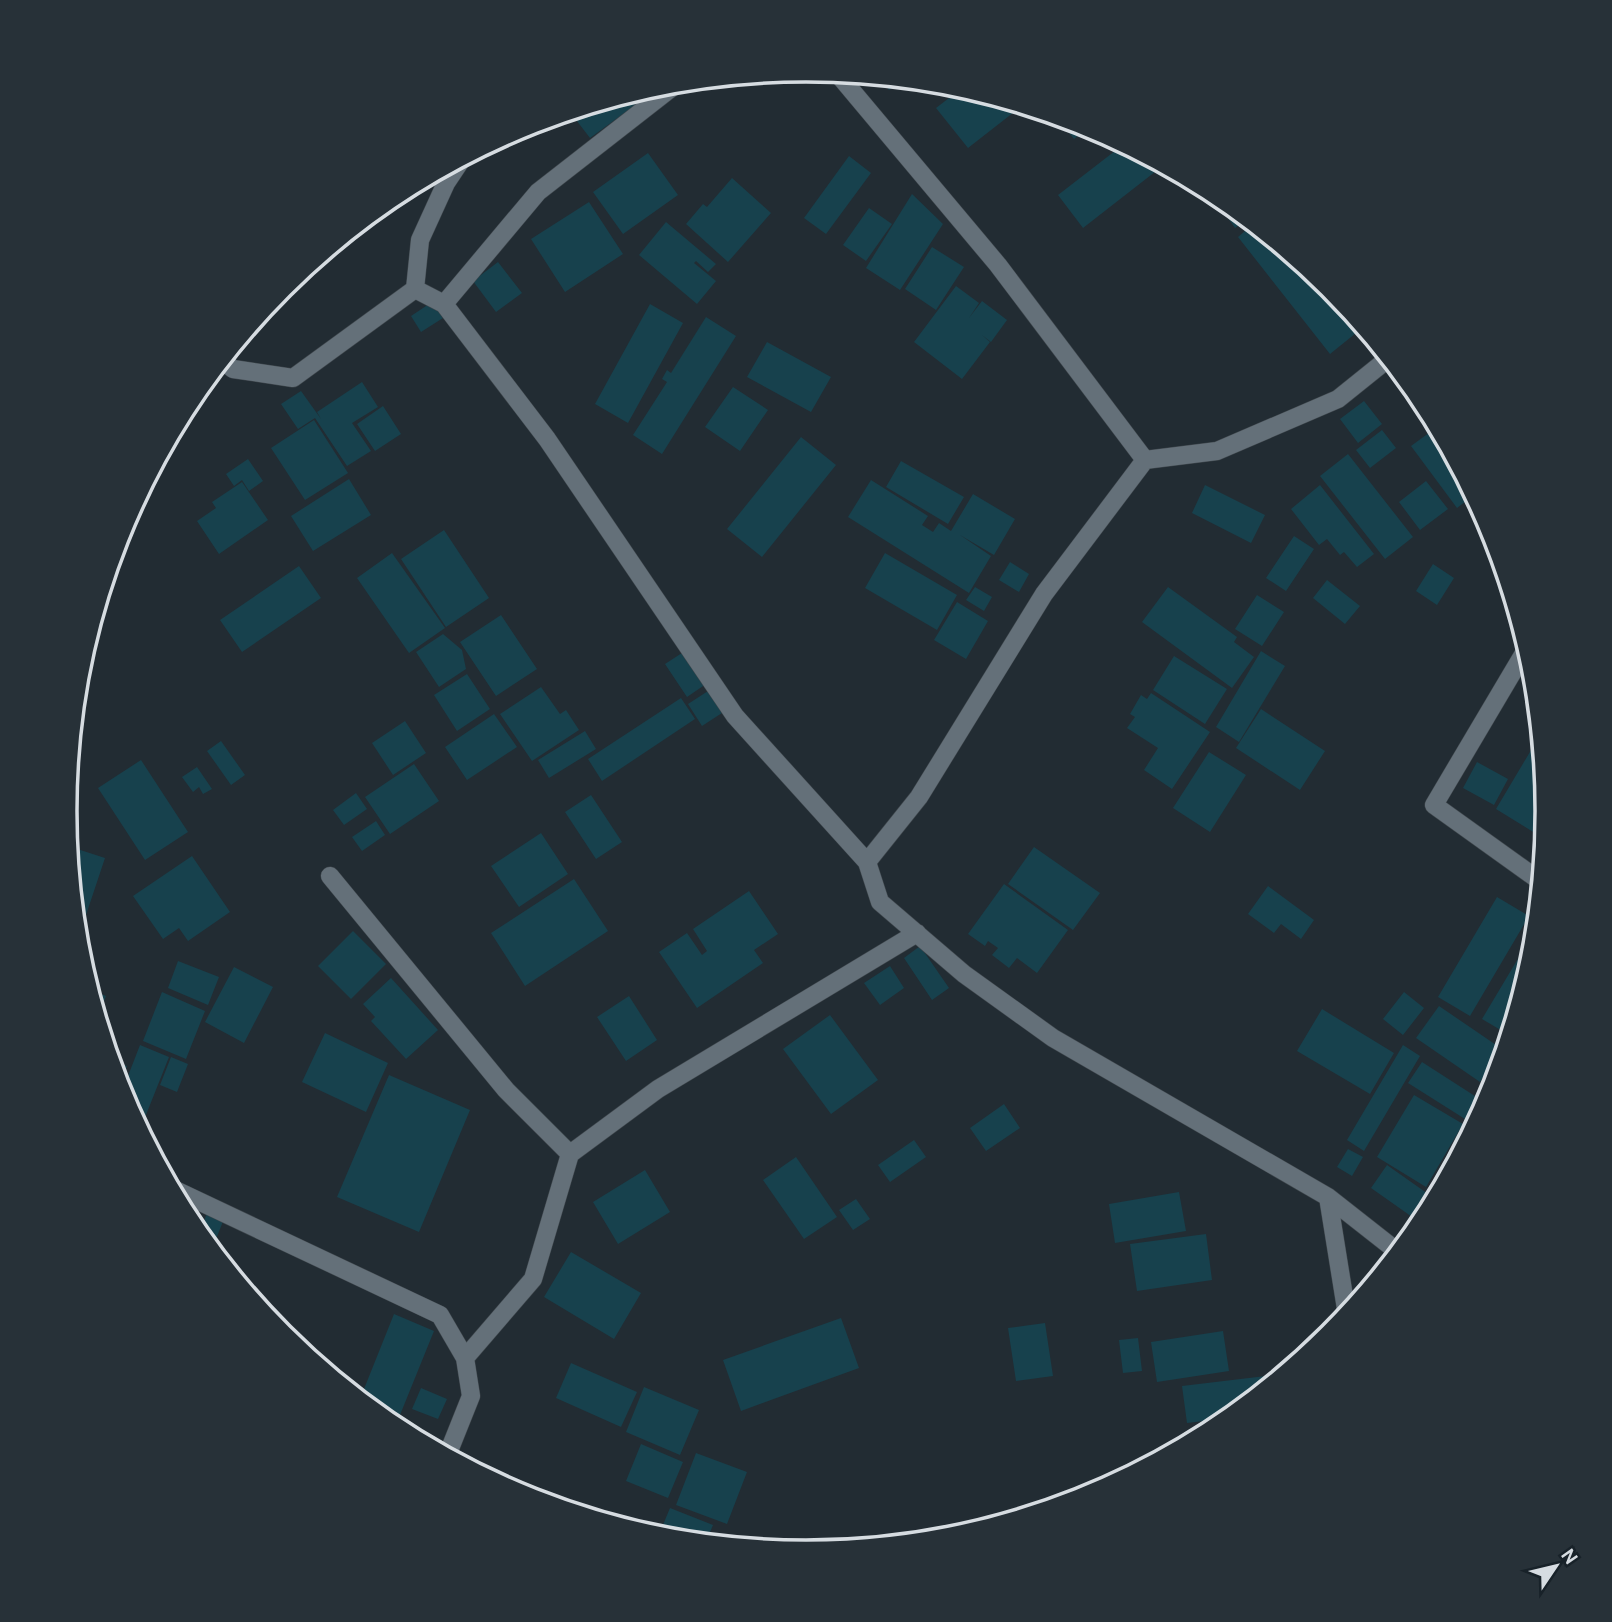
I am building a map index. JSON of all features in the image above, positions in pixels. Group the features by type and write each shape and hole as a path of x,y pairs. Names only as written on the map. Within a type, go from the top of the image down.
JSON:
{"street":[{"path":"845,84 998,265 1145,460"},
{"path":"444,304 538,192 660,97"},
{"path":"229,366 233,369 293,378 415,289 420,240 451,175"},
{"path":"415,289 444,304 547,439 735,716 867,862 880,902 964,974 1053,1038 1328,1197 1390,1246"},
{"path":"867,862 919,797 1044,594 1145,460 1217,451 1338,400 1382,364"},
{"path":"1519,661 1433,804 1532,875"},
{"path":"330,876 506,1090 570,1154"},
{"path":"465,1358 533,1279 570,1154 658,1089 917,933"},
{"path":"188,1196 440,1315 465,1358 471,1396 451,1447"},
{"path":"1328,1197 1345,1301"}],"building":[{"path":"951,97 1013,113 968,148 936,108"},
{"path":"640,102 590,138 576,120"},
{"path":"1068,131 1079,135 1074,139"},
{"path":"1115,151 1155,172 1083,228 1058,195"},
{"path":"648,153 678,195 623,234 593,192"},
{"path":"849,156 871,173 826,234 804,218"},
{"path":"732,178 771,213 728,262 686,224 703,204 707,207"},
{"path":"912,194 943,224 900,290 866,268"},
{"path":"589,202 623,254 565,292 531,239"},
{"path":"869,208 892,224 866,261 843,245"},
{"path":"1227,216 1239,225 1235,228"},
{"path":"666,222 716,264 708,272 696,261 694,263 716,281 697,304 639,255"},
{"path":"1246,230 1250,233 1287,263 1356,333 1330,354 1238,237"},
{"path":"932,247 964,267 936,310 905,289"},
{"path":"498,262 522,293 496,312 473,281"},
{"path":"956,286 979,303 969,318 982,301 1007,320 991,342 982,335 990,342 962,379 914,342"},
{"path":"432,302 443,318 421,332 411,316"},
{"path":"650,304 683,323 628,423 595,404"},
{"path":"706,317 736,336 662,454 633,435 667,382 662,379 667,370 671,373"},
{"path":"767,342 831,377 811,412 747,377"},
{"path":"362,382 378,407 352,423 371,451 347,466 315,418 298,429 281,404 301,391 321,419 317,412"},
{"path":"733,387 768,410 740,451 705,427"},
{"path":"1364,401 1382,424 1358,443 1340,419"},
{"path":"383,406 401,434 375,451 357,424"},
{"path":"314,420 348,473 305,500 271,448"},
{"path":"1382,430 1396,448 1370,468 1356,450"},
{"path":"1429,433 1466,501 1457,508 1411,446"},
{"path":"801,437 836,465 762,557 727,529"},
{"path":"1348,454 1413,537 1385,559 1320,476"},
{"path":"248,459 263,481 249,491 242,480 234,486 226,474"},
{"path":"901,461 964,497 948,524 886,487"},
{"path":"349,479 371,515 313,551 291,516"},
{"path":"871,480 928,516 922,525 933,532 939,523 951,531 973,494 1015,519 994,555 960,535 991,556 969,593 848,517"},
{"path":"1426,481 1448,509 1420,530 1399,502"},
{"path":"242,482 268,520 219,554 197,521 216,508 212,502"},
{"path":"1205,485 1265,515 1251,543 1192,513"},
{"path":"1320,485 1374,554 1357,567 1344,552 1340,555 1327,539 1319,545 1291,509"},
{"path":"444,530 489,598 446,627 401,559"},
{"path":"1294,536 1314,549 1286,591 1266,578"},
{"path":"392,553 445,628 409,653 357,578"},
{"path":"885,553 957,595 937,630 865,588"},
{"path":"1010,562 1029,574 1019,592 999,580"},
{"path":"1433,564 1454,578 1437,605 1416,591"},
{"path":"299,566 321,598 242,652 220,620"},
{"path":"1327,580 1360,606 1345,624 1313,598"},
{"path":"975,587 992,597 984,611 966,600"},
{"path":"1168,587 1237,637 1234,642 1254,657 1232,688 1142,622"},
{"path":"1257,595 1284,612 1262,646 1235,629"},
{"path":"957,602 988,621 966,659 934,640"},
{"path":"501,615 537,669 496,696 460,642"},
{"path":"443,634 462,650 466,669 439,687 416,652"},
{"path":"685,651 706,684 687,697 665,664"},
{"path":"1261,651 1285,666 1239,742 1216,727"},
{"path":"1174,656 1227,689 1205,724 1153,690"},
{"path":"467,674 490,709 457,731 434,695"},
{"path":"541,687 560,714 566,710 579,730 532,761 500,714"},
{"path":"708,691 722,713 702,726 688,704"},
{"path":"1151,693 1210,732 1172,789 1144,770 1158,748 1127,728 1135,717 1130,714 1141,695 1147,699"},
{"path":"681,698 695,719 602,781 588,759"},
{"path":"1261,709 1325,751 1300,790 1236,748"},
{"path":"494,714 517,747 467,780 445,747"},
{"path":"405,721 426,753 393,775 372,743"},
{"path":"585,731 596,749 549,778 538,760"},
{"path":"221,741 245,775 231,785 207,751"},
{"path":"1532,749 1534,833 1496,809"},
{"path":"1209,752 1246,775 1210,832 1173,808"},
{"path":"141,760 188,832 145,860 98,788"},
{"path":"1477,762 1508,779 1494,805 1463,788"},
{"path":"414,764 439,801 390,834 365,797"},
{"path":"197,767 212,789 203,794 199,787 193,792 182,777"},
{"path":"356,793 367,809 344,825 333,810"},
{"path":"591,795 622,842 596,859 565,812"},
{"path":"376,821 385,835 362,851 352,837"},
{"path":"541,833 568,874 519,907 491,866"},
{"path":"1034,847 1100,893 1073,930 1008,884"},
{"path":"79,849 105,858 85,918"},
{"path":"192,856 230,912 188,941 179,928 163,939 133,896"},
{"path":"574,879 608,931 525,986 491,933"},
{"path":"1004,884 1068,930 1037,973 1017,958 1009,968 992,955 998,948 988,941 985,946 968,934"},
{"path":"1268,886 1314,920 1301,939 1281,924 1274,933 1248,914"},
{"path":"749,891 778,934 754,950 763,963 697,1008 659,952 687,933 702,955 707,951 693,929"},
{"path":"1497,897 1527,915 1470,1016 1438,997"},
{"path":"353,931 386,964 351,999 318,966"},
{"path":"920,946 949,988 932,1000 904,958"},
{"path":"1521,954 1501,1030 1482,1019"},
{"path":"178,961 219,977 208,1005 168,988"},
{"path":"890,966 904,988 880,1005 864,983"},
{"path":"234,967 273,987 244,1043 205,1022"},
{"path":"391,978 438,1030 406,1059 371,1021 375,1017 363,1004"},
{"path":"162,992 205,1011 186,1059 143,1041"},
{"path":"1404,992 1424,1008 1403,1035 1383,1019"},
{"path":"629,996 657,1040 626,1061 597,1017"},
{"path":"1439,1006 1496,1045 1480,1082 1416,1038"},
{"path":"1322,1009 1394,1053 1370,1094 1297,1051"},
{"path":"830,1015 878,1080 831,1114 783,1049"},
{"path":"325,1033 388,1063 366,1112 302,1082"},
{"path":"140,1045 169,1057 145,1118 127,1077"},
{"path":"1403,1045 1420,1056 1364,1151 1347,1140"},
{"path":"171,1057 188,1064 177,1092 160,1085"},
{"path":"1422,1062 1477,1097 1465,1119 1408,1083"},
{"path":"389,1075 470,1110 419,1232 337,1197"},
{"path":"1414,1095 1463,1124 1426,1187 1377,1157"},
{"path":"1004,1104 1020,1128 986,1151 970,1128"},
{"path":"914,1140 926,1157 890,1182 878,1165"},
{"path":"1348,1149 1363,1157 1352,1176 1337,1167"},
{"path":"796,1157 837,1217 804,1239 763,1180"},
{"path":"1387,1165 1426,1193 1412,1217 1371,1188"},
{"path":"645,1170 670,1212 618,1244 593,1202"},
{"path":"1179,1192 1186,1231 1115,1243 1109,1204"},
{"path":"856,1199 870,1219 853,1230 839,1210"},
{"path":"207,1213 224,1219 216,1239 204,1221"},
{"path":"1206,1234 1212,1280 1137,1291 1130,1244"},
{"path":"571,1252 641,1293 614,1339 544,1297"},
{"path":"394,1314 434,1331 400,1415 364,1390"},
{"path":"841,1318 859,1368 741,1411 723,1360"},
{"path":"1045,1323 1053,1376 1016,1381 1008,1328"},
{"path":"1223,1331 1229,1371 1157,1382 1151,1342"},
{"path":"1138,1338 1142,1371 1123,1373 1119,1340"},
{"path":"571,1363 637,1392 621,1427 556,1398"},
{"path":"1266,1376 1205,1421 1187,1423 1182,1386"},
{"path":"644,1387 699,1410 680,1455 626,1432"},
{"path":"421,1388 447,1399 438,1419 412,1409"},
{"path":"641,1444 683,1462 668,1498 626,1481"},
{"path":"696,1453 747,1472 727,1524 676,1505"},
{"path":"670,1508 713,1525 709,1534 663,1526"}]}
